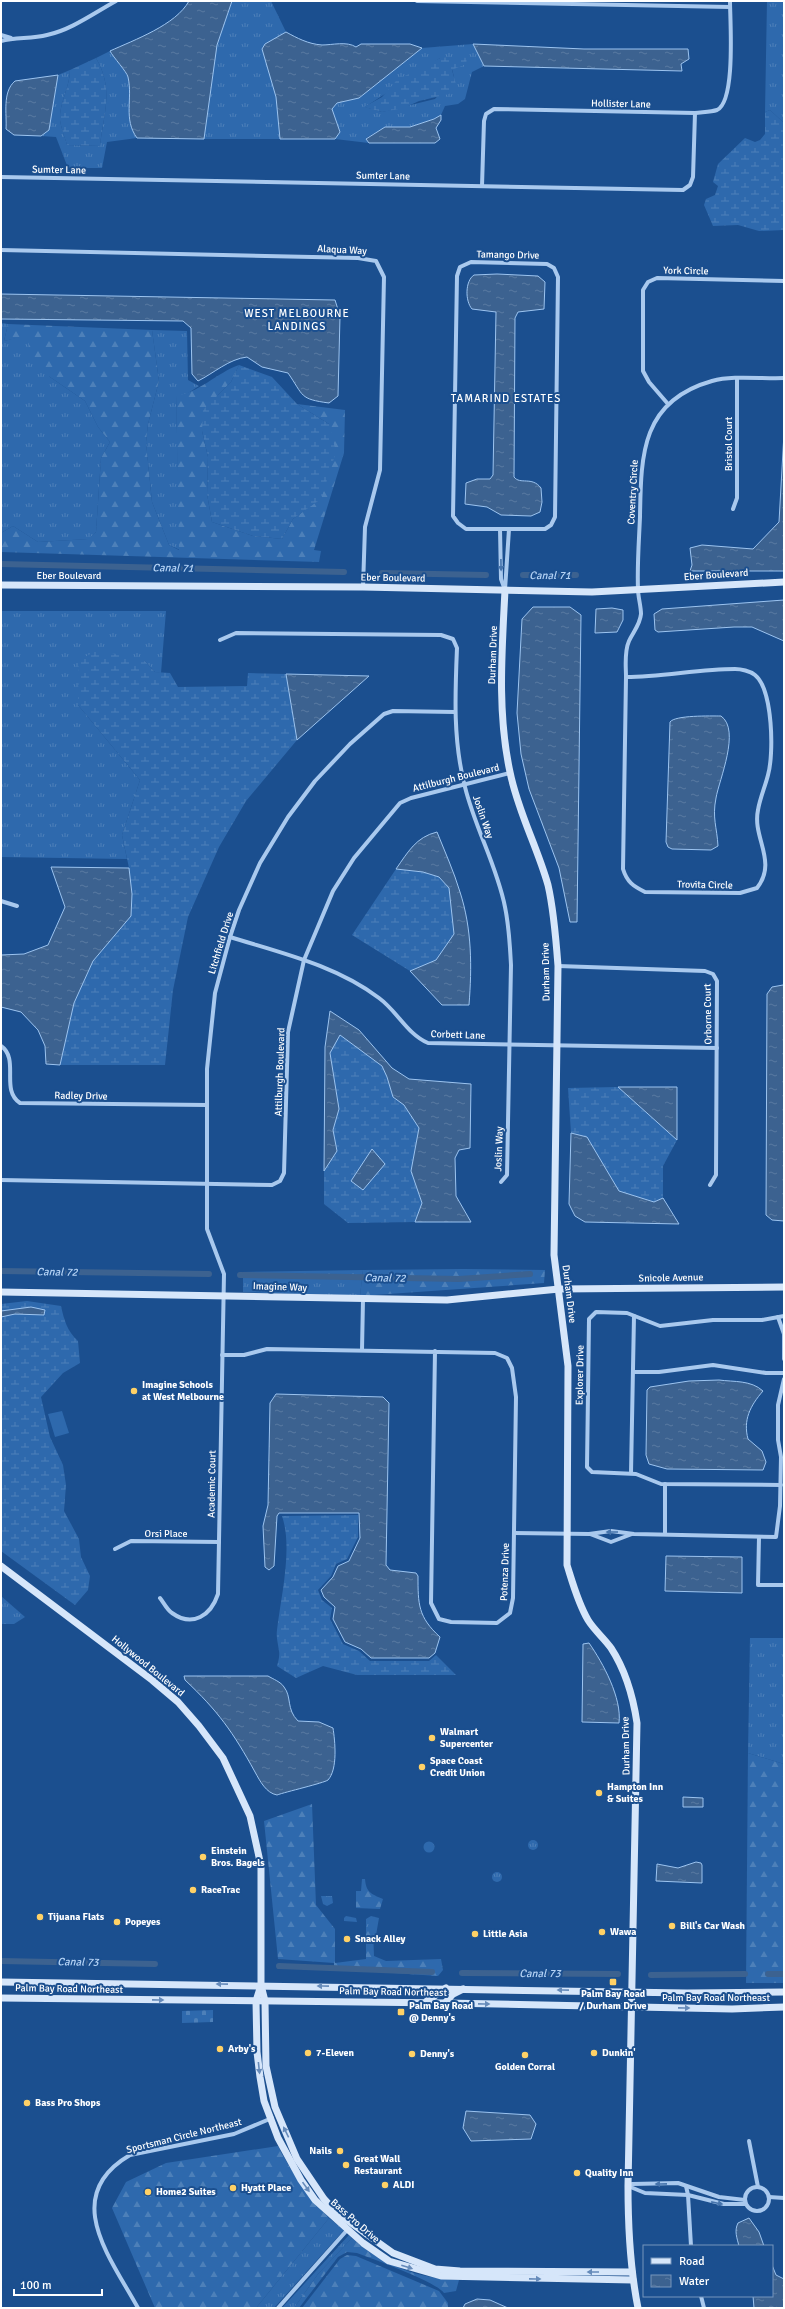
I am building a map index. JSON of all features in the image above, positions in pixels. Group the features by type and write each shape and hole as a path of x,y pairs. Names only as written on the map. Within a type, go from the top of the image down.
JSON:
{"street":[{"path":"1,41 11,38 48,35 66,28 116,1"},
{"path":"417,1 730,7"},
{"name":"Hollister Lane","path":"482,186 484,120 486,114 494,110 695,113 717,110 724,102 729,87 730,1"},
{"path":"1,35 11,38"},
{"name":"Sumter Lane","path":"1,177 683,190 690,184 693,177 695,113"},
{"name":"Alaqua Way","path":"1,250 358,258 376,261 384,277 380,470 366,527 363,587"},
{"name":"Tamango Drive","path":"471,262 547,264 554,268 558,277 555,518 551,525 545,529 500,529 466,528 458,524 453,516 457,276 460,267 471,262"},
{"name":"York Circle","path":"668,404 649,382 643,371 643,290 648,282 658,278 784,281"},
{"name":"Coventry Circle","path":"638,589 641,470 645,443 654,423 668,404 688,389 713,380 784,378"},
{"name":"Bristol Court","path":"733,509 737,498 737,379"},
{"path":"500,529 501,579 505,590"},
{"path":"505,590 509,529"},
{"name":"Eber Boulevard","path":"1,585 363,587 592,592 784,582"},
{"name":"Trovita Circle","path":"626,677 736,669 755,675 763,686 769,714 772,754 769,774 757,813 757,821 766,863 766,872 757,888 740,893 646,892 634,886 626,879 623,869 626,650 629,641 637,629 641,614 638,589"},
{"name":"Durham Drive","path":"505,590 501,682 505,746 520,811 548,885 554,923 558,966 554,1255 568,1366 569,1533 567,1565 576,1593 594,1629 606,1642 618,1660 630,1688 637,1723 633,1991 628,2186 632,2272 638,2308"},
{"name":"Joslin Way","path":"220,640 236,633 441,635 453,639 457,648 454,712 464,785 473,818 490,857 505,907 511,965 507,1175 501,1182"},
{"name":"Litchfield Drive","path":"224,1295 224,1274 207,1229 207,1105 210,1034 215,993 239,910 260,863 288,817 315,781 350,744 384,714 393,711 454,712"},
{"name":"Attilburgh Boulevard","path":"1,1180 272,1185 280,1181 284,1173 288,1032 304,960 333,891 354,858 400,803 410,798 510,773"},
{"path":"1,901 17,906"},
{"name":"Corbett Lane","path":"230,937 304,960 352,980 380,998 400,1016 418,1039 428,1043 717,1048"},
{"name":"Orborne Court","path":"558,966 705,971 713,974 717,981 716,1174 710,1185"},
{"name":"Radley Drive","path":"1,1046 8,1054 7,1090 12,1099 20,1103 207,1105"},
{"name":"Snicole Avenue","path":"559,1289 784,1287"},
{"name":"Imagine Way","path":"1,1292 447,1300 559,1289"},
{"name":"Academic Court","path":"160,1598 171,1613 182,1618 194,1619 206,1614 214,1607 218,1594 224,1295"},
{"path":"362,1350 363,1299"},
{"name":"Explorer Drive","path":"781,1485 665,1484 631,1473 592,1472 587,1467 588,1319 593,1313 596,1312 627,1313 660,1326 714,1320 762,1320 784,1316"},
{"path":"631,1473 634,1316"},
{"path":"778,1317 784,1334 784,1359"},
{"name":"Potenza Drive","path":"222,1355 244,1355 267,1349 362,1350 494,1352 506,1358 512,1368 516,1397 513,1598 510,1613 497,1623 451,1622 439,1619 431,1603 435,1352"},
{"path":"633,1372 659,1372 713,1365 766,1373 784,1373"},
{"path":"514,1533 589,1534 611,1531 634,1534 776,1537 781,1485 781,1457 778,1440 778,1405 784,1379"},
{"path":"665,1484 665,1534"},
{"path":"589,1534 611,1542 634,1534"},
{"path":"758,1536 758,1585 784,1585"},
{"name":"Orsi Place","path":"115,1549 131,1541 219,1542"},
{"name":"Hollywood Boulevard","path":"1,1566 152,1680 189,1714 223,1758 250,1816 260,1866 261,1985 265,2001"},
{"name":"Palm Bay Road Northeast","path":"1,1982 784,1992"},
{"name":"Bass Pro Drive","path":"261,1985 256,2001 257,2052 264,2101 272,2118 278,2138 301,2180 315,2200 350,2226 393,2253 435,2269 460,2271 632,2272"},
{"path":"423,2003 433,1999 446,1988"},
{"path":"445,2003 453,1994 463,1989"},
{"name":"Palm Bay Road Northeast","path":"1,1998 445,2003 632,2008 732,2009 784,2007"},
{"name":"Bass Pro Drive","path":"265,2001 266,2066 278,2116 297,2159 324,2199 350,2226 362,2243 389,2261 441,2276 633,2280"},
{"name":"Sportsman Circle Northeast","path":"138,2308 99,2235 94,2219 94,2205 104,2177 116,2164 130,2155 234,2134 272,2118"},
{"path":"749,2141 758,2188"},
{"path":"628,2186 632,2184 678,2183 694,2190 745,2202 752,2210 761,2210 767,2205 768,2197 766,2192 758,2188 748,2191 745,2202"},
{"path":"628,2186 645,2193 688,2195 724,2204 745,2202"},
{"path":"686,2186 688,2195 691,2245"},
{"path":"768,2197 784,2198"},
{"path":"278,2308 350,2226"},
{"path":"702,2297 704,2308"}],"green space":[{"path":"232,1 271,1 286,32 265,44 276,97 280,139 204,139 217,45"},
{"path":"767,1 784,1 784,123 770,110 765,112"},
{"path":"473,44 484,66 472,72 465,99 458,104 445,106 441,115 434,119 410,127 385,127 366,138 369,143 335,139 340,132 332,109 337,103 359,98 422,48","holes":["440,58 465,64 452,69 454,77 435,99 382,112 365,107"]},
{"path":"110,51 128,77 130,124 137,138 107,142 102,168 68,168 56,137 41,136 49,130 58,75 70,70 70,76 60,114 60,120 67,145 100,146 106,91 102,69 96,58"},
{"path":"96,58 102,69 106,91 100,146 67,145 60,120 60,114 70,76 70,70"},
{"path":"440,58 467,58 466,64 452,70 457,88 449,94 419,101 404,108 382,112 364,107 382,97 397,80"},
{"path":"770,110 784,123 784,230 759,231 738,225 713,226 704,205 706,199 715,195 718,186 713,182 718,164 745,138 755,142 760,140 765,134 765,112"},
{"path":"1,323 8,324 4,341 27,335 50,377 85,401 98,427 110,442 101,458 96,532 89,539 38,542 13,526 1,533"},
{"path":"8,324 152,330 159,381 148,424 146,442 152,502 169,545 179,550 176,395 191,391 239,365 231,382 218,395 202,431 208,457 207,494 212,522 253,536 282,539 293,519 321,498 329,424 297,404 345,410 344,453 314,550 321,551 319,562 1,552 1,533 13,526 38,542 88,539 96,532 101,458 110,442 98,427 85,401 50,377 31,356 27,336 4,341"},
{"path":"152,330 187,331 188,380 199,386 185,395 176,395 180,550 169,545 152,502 146,442 148,424 159,381"},
{"path":"239,365 272,377 297,404 329,424 336,452 321,499 293,519 282,539 253,536 212,522 207,494 208,457 202,431 203,410 231,382"},
{"path":"1,611 166,611 161,673 155,672 144,660 78,705 140,780 122,835 127,859 1,857"},
{"path":"98,650 144,660 155,672 170,673 178,687 247,686 248,673 286,674 297,740 246,801 219,847 188,917 173,990 165,1065 60,1065 74,1003 93,961 131,916 132,894 129,868 122,835 140,780 78,705 79,660"},
{"path":"396,869 423,872 439,877 449,888 454,934 436,960 410,971 352,935"},
{"path":"340,1035 382,1066 393,1097 404,1105 419,1128 411,1171 422,1203 415,1222 348,1223 324,1204 324,1171 337,1151 333,1130 339,1109 330,1052"},
{"path":"618,1087 677,1140 663,1166 663,1198 654,1202 619,1191 587,1137 571,1133 568,1088"},
{"path":"363,1270 360,1296 243,1292 243,1272"},
{"path":"363,1270 545,1270 544,1283 360,1296"},
{"path":"27,1301 61,1306 66,1325 78,1341 80,1363 63,1373 41,1397 50,1437 63,1465 66,1485 64,1511 79,1539 81,1557 90,1576 88,1590 75,1605 1,1551 1,1304"},
{"path":"62,1411 69,1433 55,1437 48,1414"},
{"path":"358,1515 358,1537 347,1559 336,1564 331,1576 318,1590 322,1600 332,1608 330,1619 343,1644 359,1651 370,1661 429,1661 436,1655 456,1675 357,1675 323,1666 296,1678 277,1666 279,1655 277,1630 286,1557 285,1529 282,1516"},
{"path":"1,1596 25,1617 14,1624 1,1624"},
{"path":"750,1638 784,1638 784,1764 748,1753"},
{"path":"748,1753 784,1764 784,1983 746,1983"},
{"path":"312,1804 316,1905 335,1929 335,1963 366,1959 366,1930 373,1930 374,1956 386,1961 441,1959 443,1970 438,1976 334,1969 334,1963 278,1959 264,1821"},
{"path":"531,1840 535,1840 537,1841 537,1849 531,1850 528,1847 528,1843"},
{"path":"427,1842 431,1842 433,1843 433,1851 427,1852 424,1849 424,1845"},
{"path":"495,1872 499,1872 502,1877 499,1882 495,1882 492,1879 492,1875"},
{"path":"362,1879 365,1879 370,1892 383,1899 380,1909 356,1908 356,1891 361,1891"},
{"path":"321,1896 332,1896 333,1903 327,1906 323,1904"},
{"path":"346,1916 356,1918 357,1922 344,1921"},
{"path":"371,1916 379,1918 376,1935 373,1936 372,1930 366,1930 366,1919"},
{"path":"213,2010 213,2022 182,2023 182,2011"},
{"path":"278,2146 301,2184 314,2202 329,2218 256,2308 155,2308 112,2208 126,2182 166,2163"},
{"path":"329,2218 344,2230 274,2308 256,2308"},
{"path":"349,2235 352,2238 318,2274 294,2308 282,2308"},
{"path":"352,2238 375,2256 402,2269 430,2277 459,2280 456,2291 444,2293 429,2283 404,2271 357,2253 347,2252 338,2257 299,2308 294,2308 318,2274"},
{"path":"347,2255 356,2256 439,2291 448,2303 448,2308 302,2308 340,2259"}],"water":[{"path":"189,1 232,1 217,45 204,139 137,138 130,124 128,77 110,51 154,31 175,17 183,10"},
{"path":"286,32 303,40 322,45 348,44 356,47 361,44 410,44 422,48 359,98 337,103 332,109 340,132 335,139 280,139 276,97 262,49 265,44"},
{"path":"473,44 584,49 688,49 689,59 681,64 682,71 484,66"},
{"path":"58,75 49,130 41,136 14,135 6,129 6,104 8,91 15,81"},
{"path":"441,115 441,120 436,128 440,139 435,143 369,143 366,139 385,127 410,127 434,119"},
{"path":"497,274 538,276 545,282 544,309 518,312 515,318 514,477 519,480 534,482 541,488 542,502 540,512 531,516 501,515 487,507 465,504 466,483 477,479 490,479 493,475 496,312 472,309 468,301 467,291 469,282 474,275"},
{"path":"1,294 335,300 340,316 338,396 329,403 319,402 307,398 300,392 288,373 262,367 247,357 234,360 198,381 192,374 191,328 183,321 1,319"},
{"path":"784,433 784,571 690,571 692,565 690,548 702,545 753,549 779,522"},
{"path":"784,600 784,641 752,627 658,632 655,630 654,614 662,609"},
{"path":"533,607 570,607 581,615 577,922 570,922 559,868 529,789 521,754 517,713 522,619"},
{"path":"612,608 623,610 623,620 617,632 595,633 596,609"},
{"path":"286,674 369,676 297,740"},
{"path":"721,716 727,723 729,743 715,805 718,846 711,850 672,849 668,847 666,842 670,722 686,717"},
{"path":"437,832 458,884 467,920 471,962 469,1005 442,1005 410,971 436,960 454,934 449,888 439,877 423,872 396,869 418,841"},
{"path":"51,867 129,868 132,894 131,916 93,961 74,1003 60,1065 46,1064 45,1046 38,1030 21,1012 1,1007 1,955 24,954 48,945 65,907"},
{"path":"783,985 784,1221 772,1220 766,1215 767,994 772,987"},
{"path":"330,1011 359,1030 392,1068 409,1079 471,1084 470,1148 459,1150 455,1158 456,1196 471,1222 415,1222 422,1203 411,1171 419,1128 404,1105 393,1097 382,1066 340,1035 330,1053 339,1109 333,1130 337,1151 324,1171 325,1047"},
{"path":"618,1087 677,1087 677,1140"},
{"path":"571,1133 587,1137 619,1191 654,1202 663,1198 679,1224 585,1222 575,1216 569,1204"},
{"path":"372,1149 385,1164 363,1190 351,1181"},
{"path":"31,1307 45,1310 44,1315 15,1314 1,1317 1,1311"},
{"path":"719,1380 748,1383 763,1391 751,1408 746,1426 748,1439 762,1451 766,1462 763,1470 667,1469 649,1464 646,1455 647,1390 650,1387 689,1381"},
{"path":"276,1394 383,1397 389,1403 386,1565 390,1570 416,1573 418,1576 418,1595 423,1616 427,1623 440,1637 435,1653 429,1658 371,1658 361,1649 345,1642 333,1619 335,1607 324,1597 321,1590 333,1577 338,1566 349,1561 360,1538 359,1513 279,1513 277,1516 274,1566 269,1570 265,1567 263,1526 268,1505 270,1403"},
{"path":"666,1556 742,1557 742,1593 665,1591"},
{"path":"589,1643 600,1660 615,1692 618,1703 619,1723 582,1722 583,1644"},
{"path":"184,1676 268,1676 279,1682 283,1685 288,1695 290,1708 294,1717 298,1721 319,1722 333,1728 335,1762 328,1780 277,1795 270,1792 261,1783 232,1733 216,1712 185,1680"},
{"path":"683,1797 703,1798 703,1807 683,1807"},
{"path":"696,1862 701,1863 702,1865 702,1883 656,1881 657,1864 678,1868"},
{"path":"466,2111 530,2115 536,2124 531,2139 471,2141 463,2128"},
{"path":"749,2218 759,2232 764,2245 739,2245 736,2234 738,2223"},
{"path":"773,2268 776,2275 784,2279 784,2308 754,2308 753,2297 773,2297"},
{"path":"477,2299 490,2300 508,2308 463,2308 465,2304"}],"waterway":[{"name":"Canal 71","path":"1,564 344,572"},
{"name":"Canal 71","path":"382,573 486,575"},
{"name":"Canal 71","path":"523,575 576,575"},
{"name":"Canal 72","path":"1,1271 209,1274"},
{"name":"Canal 72","path":"240,1275 459,1279 530,1274"},
{"name":"Canal 73","path":"1,1961 155,1964"},
{"name":"Canal 73","path":"279,1966 432,1972"},
{"name":"Canal 73","path":"462,1973 618,1974"},
{"name":"Canal 73","path":"651,1975 745,1974"},
{"name":"Canal 73","path":"768,1974 784,1974"}],"place":[{"name":"Imagine Schools at West Melbourne","path":"134,1391"},
{"name":"Walmart Supercenter","path":"432,1738"},
{"name":"Space Coast Credit Union","path":"422,1767"},
{"name":"Hampton Inn & Suites","path":"599,1793"},
{"name":"Einstein Bros. Bagels","path":"203,1857"},
{"name":"RaceTrac","path":"193,1890"},
{"name":"Tijuana Flats","path":"40,1917"},
{"name":"Popeyes","path":"117,1922"},
{"name":"Bill's Car Wash","path":"672,1926"},
{"name":"Wawa","path":"602,1932"},
{"name":"Little Asia","path":"475,1934"},
{"name":"Snack Alley","path":"347,1939"},
{"name":"Palm Bay Road / Durham Drive","path":"613,1982"},
{"name":"Palm Bay Road @ Denny's","path":"401,2012"},
{"name":"Arby's","path":"220,2049"},
{"name":"7-Eleven","path":"308,2053"},
{"name":"Dunkin'","path":"594,2053"},
{"name":"Denny's","path":"412,2054"},
{"name":"Golden Corral","path":"525,2055"},
{"name":"Bass Pro Shops","path":"27,2103"},
{"name":"Nails","path":"340,2151"},
{"name":"Great Wall Restaurant","path":"346,2165"},
{"name":"Quality Inn","path":"577,2173"},
{"name":"ALDI","path":"385,2185"},
{"name":"Hyatt Place","path":"233,2188"},
{"name":"Home2 Suites","path":"148,2192"}],"district":[{"name":"WEST MELBOURNE LANDINGS","path":"297,319"},
{"name":"TAMARIND ESTATES","path":"506,398"}]}
